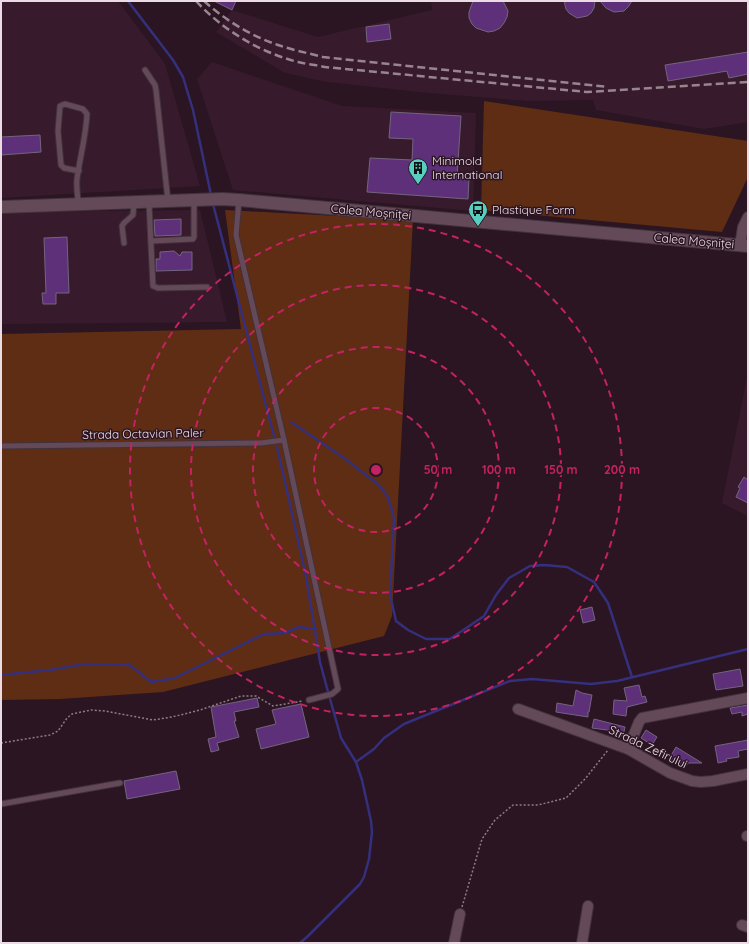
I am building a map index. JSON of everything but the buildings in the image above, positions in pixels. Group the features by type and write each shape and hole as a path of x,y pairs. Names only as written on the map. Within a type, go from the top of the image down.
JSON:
{"street":[{"name":"Calea Moșniței","path":"1,207 222,199 744,246"},
{"path":"744,246 743,227 748,217"},
{"path":"628,749 642,718 748,698"},
{"name":"Strada Zefirului","path":"518,709 628,749 670,773 692,781 713,781 748,774"},
{"path":"582,943 588,906"},
{"path":"454,943 460,914"}],"lane":[{"path":"145,70 155,85 156,90 169,202"},
{"path":"78,205 77,183 86,131 88,114 83,110 66,104 60,106 58,125 61,165 64,168 79,171"},
{"path":"151,241 193,239 199,200"},
{"path":"239,200 236,235 284,440 338,688 332,694 310,700"},
{"path":"149,202 153,286 156,288 207,287"},
{"path":"124,243 122,226 124,222 133,215 134,203"},
{"name":"Strada Octavian Paler","path":"1,446 261,443 284,440"},
{"path":"1,804 120,783"}],"path":[{"path":"1,743 50,735 58,731 67,718 72,714 90,710 105,711 153,720 200,710 241,696 256,696 273,706 310,700"},
{"path":"460,914 482,839 495,820 513,805 538,805 566,798 585,779 613,743"}],"shaded area":[{"path":"1,1 118,1 165,64 200,186 1,198"},
{"path":"431,1 748,1 748,122 704,129 596,110 593,100 529,101 429,93 327,82 285,73 216,32 232,10 318,37 432,10"},
{"path":"212,62 342,106 476,113 473,211 233,190 197,79"},
{"path":"484,101 748,141 748,177 722,232 481,210"},
{"path":"200,210 227,322 1,324 1,212"},
{"path":"225,210 413,220 392,616 384,636 163,692 60,699 1,700 1,334 241,329"},
{"path":"748,372 748,516 722,503"}],"waterway":[{"path":"128,1 173,60 183,77 193,110 211,195"},
{"path":"213,204 274,436"},
{"path":"291,422 344,458 379,485 388,497 394,518 390,595 396,621 408,630 426,639 450,639 484,616 496,595 509,578 530,566 544,565 567,567 594,582 608,603 632,677"},
{"path":"277,447 306,576 320,662 341,738 356,762 362,780 372,832 369,859 364,877 360,884 300,943"},
{"path":"1,675 50,670 85,664 130,665 151,682 175,678 264,634 285,633 299,627 316,629"},
{"path":"356,762 374,749 384,738 404,724 510,681 532,679 591,684 617,681 748,649"}],"railway":[{"path":"196,1 207,12 242,39 284,58 301,63 325,67 587,92 748,82"},
{"path":"204,1 221,15 258,37 283,47 323,57 608,87"}],"place":[{"name":"Minimold International","path":"418,185"},
{"name":"Plastique Form","path":"478,227"}]}
